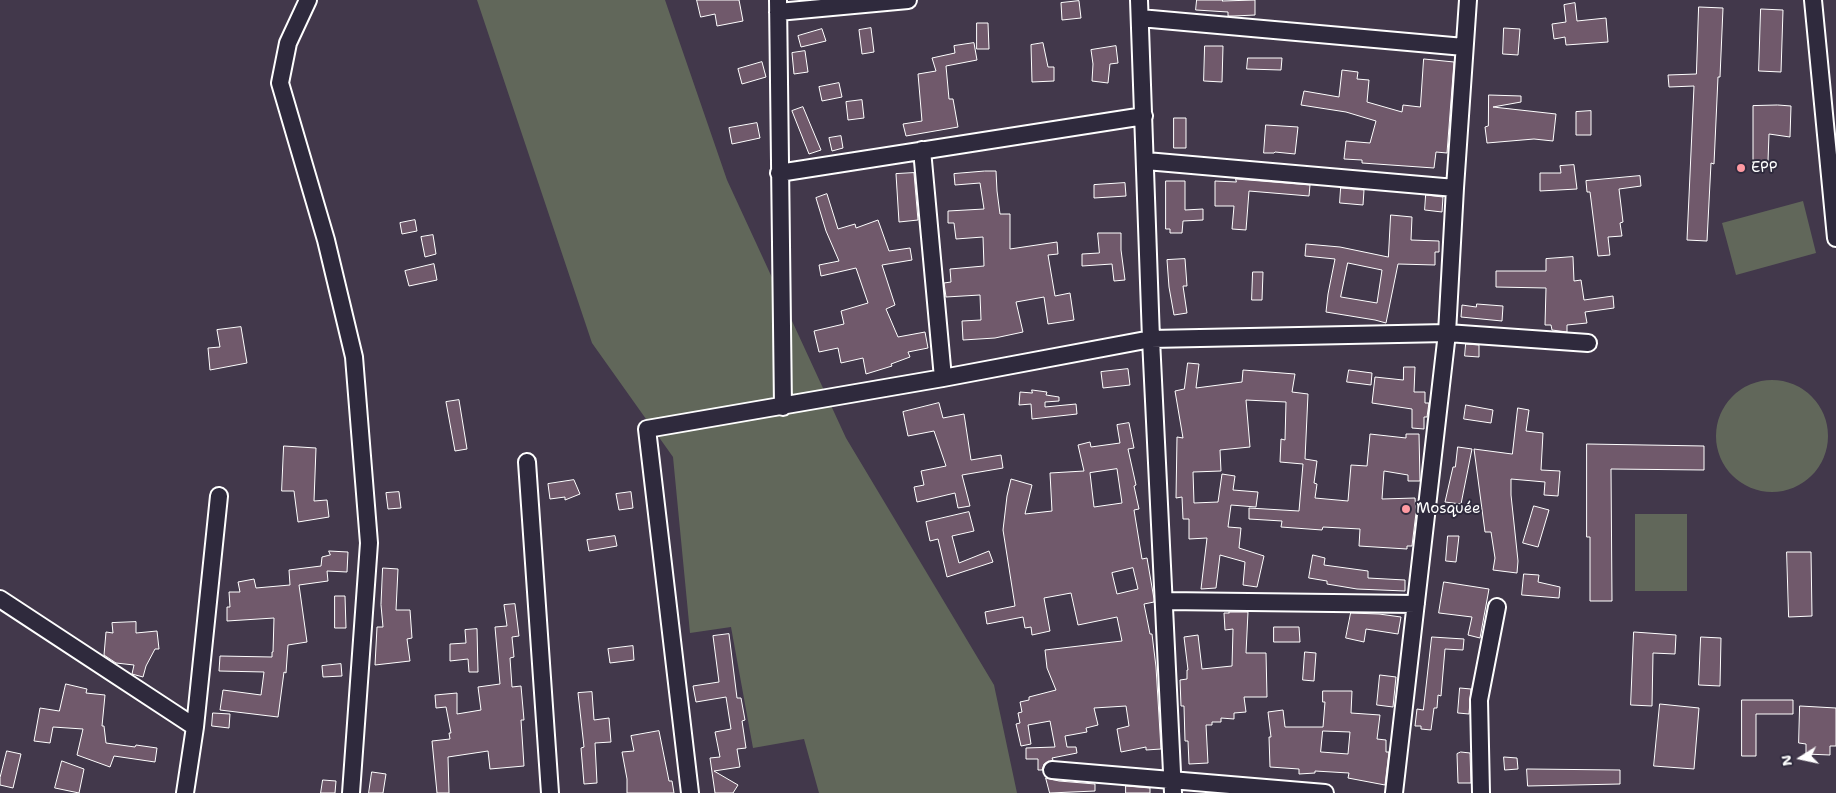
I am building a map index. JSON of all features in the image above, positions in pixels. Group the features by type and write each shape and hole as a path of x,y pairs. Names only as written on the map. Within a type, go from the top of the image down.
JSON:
{"street":[{"path":"308,0 288,43 280,83 326,240 354,356 369,543 351,793"},
{"path":"783,407 778,6 908,0"},
{"path":"1139,0 1151,339 1173,787"},
{"path":"1394,793 1447,333 1454,188 1468,0"},
{"path":"1813,0 1836,238"},
{"path":"1140,18 1464,47"},
{"path":"779,173 1144,116"},
{"path":"922,150 942,378"},
{"path":"1146,161 1454,188"},
{"path":"690,793 647,429 783,407 1151,339 1447,333 1588,343"},
{"path":"527,462 550,793"},
{"path":"185,793 195,727 219,496"},
{"path":"0,599 195,727"},
{"path":"1165,601 1416,604"},
{"path":"1481,793 1479,700 1497,607"},
{"path":"1052,770 1173,787 1325,793"}],"green space":[{"path":"477,0 665,0 727,180 846,438 994,685 1017,793 819,793 804,739 753,748 731,627 690,633 673,457 592,343"},
{"path":"1803,201 1816,253 1736,275 1722,223"},
{"path":"1772,380 1793,385 1811,397 1823,415 1828,436 1823,457 1811,475 1793,487 1772,492 1751,487 1733,475 1721,457 1716,436 1721,415 1733,397 1751,385"},
{"path":"1635,514 1687,514 1687,591 1635,591"}],"building":[{"path":"697,0 739,0 743,21 717,26 715,14 701,17"},
{"path":"1197,0 1255,0 1255,15 1228,16 1228,12 1196,10"},
{"path":"1079,1 1081,18 1062,20 1061,3"},
{"path":"1575,3 1577,21 1606,18 1608,42 1566,45 1565,37 1554,39 1552,24 1566,22 1564,5"},
{"path":"1699,7 1723,8 1720,77 1718,77 1714,164 1711,163 1707,241 1687,240 1694,86 1669,87 1668,75 1696,74"},
{"path":"1761,9 1783,10 1781,72 1759,71"},
{"path":"977,23 988,23 989,49 977,49"},
{"path":"871,28 874,52 862,54 859,30"},
{"path":"1504,28 1520,29 1518,55 1503,54"},
{"path":"822,29 826,41 801,47 798,36"},
{"path":"974,43 977,60 946,66 949,99 953,99 958,127 906,136 903,124 922,121 918,74 936,71 932,58 955,53 954,46"},
{"path":"1043,43 1048,67 1054,67 1054,81 1032,82 1031,45"},
{"path":"1116,46 1118,63 1110,64 1108,83 1092,81 1093,64 1091,50"},
{"path":"1205,46 1223,46 1222,82 1204,81"},
{"path":"805,51 808,72 794,74 792,53"},
{"path":"1248,58 1282,58 1281,70 1247,69"},
{"path":"1424,59 1454,62 1447,153 1436,152 1434,168 1362,163 1362,160 1344,159 1346,141 1370,143 1376,121 1346,112 1301,105 1304,91 1339,97 1342,70 1358,72 1357,79 1369,80 1367,102 1402,112 1403,105 1420,107"},
{"path":"762,62 766,77 742,84 738,69"},
{"path":"839,83 842,97 822,101 819,87"},
{"path":"1489,95 1521,96 1521,102 1493,107 1556,114 1553,141 1534,139 1487,143 1485,127 1488,126"},
{"path":"862,100 864,118 848,120 846,102"},
{"path":"1753,106 1791,106 1790,137 1769,134 1768,161 1753,161"},
{"path":"803,107 821,150 809,154 792,111"},
{"path":"1591,111 1591,135 1576,135 1576,112"},
{"path":"1174,118 1186,118 1186,148 1174,148"},
{"path":"757,123 760,138 732,144 729,128"},
{"path":"1266,125 1298,127 1295,154 1264,153"},
{"path":"841,136 843,148 832,151 829,138"},
{"path":"1574,165 1577,189 1540,191 1540,173 1561,173 1560,166"},
{"path":"996,171 1000,214 1010,214 1010,249 1057,242 1058,254 1048,255 1055,296 1070,293 1074,320 1048,324 1044,297 1016,302 1023,332 995,338 963,340 962,321 981,320 980,295 946,297 944,283 951,282 950,269 984,266 983,237 956,239 954,223 948,223 948,211 984,209 980,183 955,185 954,174"},
{"path":"914,173 918,220 899,222 896,174"},
{"path":"1640,176 1641,186 1619,189 1623,222 1620,223 1622,236 1608,237 1610,255 1598,256 1590,192 1587,192 1586,181"},
{"path":"1236,179 1310,185 1309,196 1249,191 1246,230 1232,229 1234,206 1215,206 1215,181 1236,182"},
{"path":"1166,181 1185,181 1185,210 1203,209 1203,220 1183,221 1182,233 1170,233 1170,229 1166,229"},
{"path":"1125,183 1126,196 1094,198 1094,185"},
{"path":"1341,188 1364,190 1363,205 1340,203"},
{"path":"827,194 838,229 855,224 856,228 878,220 889,251 910,248 912,260 882,265 895,305 886,309 898,337 925,332 928,348 908,352 910,357 891,364 892,366 866,374 863,358 841,363 838,348 819,352 814,331 844,324 841,311 868,303 856,268 821,276 819,265 839,261 826,231 816,198"},
{"path":"1426,195 1443,197 1442,212 1425,210"},
{"path":"1391,215 1412,217 1411,240 1439,241 1439,252 1435,252 1435,265 1398,264 1386,323 1326,312 1335,259 1305,256 1306,244 1340,247 1388,257","holes":["1348,263 1382,270 1377,303 1341,297"]},
{"path":"415,220 417,231 402,234 400,223"},
{"path":"1098,233 1121,233 1125,280 1114,281 1112,264 1082,266 1082,254 1099,253"},
{"path":"433,235 436,254 425,257 421,237"},
{"path":"1573,257 1574,281 1581,280 1584,300 1613,296 1614,308 1585,312 1587,323 1567,325 1567,332 1552,330 1551,325 1545,325 1546,288 1496,287 1496,271 1546,271 1546,259"},
{"path":"1185,259 1187,286 1183,286 1187,313 1174,315 1167,260"},
{"path":"434,264 437,280 409,286 405,271"},
{"path":"1253,272 1263,272 1262,300 1252,300"},
{"path":"1477,304 1503,306 1502,321 1461,317 1462,305 1476,307"},
{"path":"241,327 247,363 210,370 208,348 220,347 217,330"},
{"path":"1466,344 1479,345 1479,357 1465,356"},
{"path":"1188,363 1199,364 1196,388 1242,382 1243,370 1295,374 1292,392 1308,394 1305,459 1317,461 1314,483 1317,484 1315,498 1348,501 1351,465 1367,466 1370,434 1406,438 1406,434 1419,434 1420,481 1408,481 1408,475 1384,471 1382,499 1415,498 1416,513 1412,546 1407,546 1407,549 1359,546 1360,529 1323,527 1322,530 1281,527 1282,521 1249,519 1249,508 1299,511 1303,464 1280,462 1281,439 1285,440 1286,402 1246,400 1250,447 1220,450 1221,471 1193,472 1194,503 1218,502 1222,474 1235,476 1233,490 1258,492 1256,507 1231,505 1228,527 1241,528 1239,548 1264,556 1257,587 1243,585 1245,562 1220,555 1216,588 1201,589 1207,538 1189,539 1189,519 1183,519 1182,497 1176,498 1177,437 1183,438 1175,391 1184,389"},
{"path":"1404,367 1415,367 1414,392 1425,392 1425,403 1429,403 1427,417 1424,417 1424,429 1412,428 1412,409 1372,403 1375,377 1403,380"},
{"path":"1128,369 1130,385 1103,388 1101,372"},
{"path":"1349,370 1372,373 1371,385 1347,382"},
{"path":"1032,390 1047,392 1046,395 1059,397 1059,401 1045,402 1045,407 1076,404 1077,414 1032,419 1031,404 1019,405 1020,392 1032,393"},
{"path":"459,400 467,449 455,451 446,402"},
{"path":"939,403 943,418 964,414 971,460 1001,455 1003,468 962,475 970,506 958,508 955,493 917,502 914,487 924,485 921,471 946,466 934,431 908,436 903,412"},
{"path":"1466,405 1493,410 1491,423 1464,419"},
{"path":"1518,408 1529,410 1526,431 1543,433 1541,470 1560,471 1558,496 1544,495 1545,482 1511,479 1518,561 1517,573 1493,570 1495,558 1491,532 1485,532 1474,449 1512,454"},
{"path":"1129,423 1134,448 1128,449 1139,509 1134,510 1142,559 1147,558 1154,599 1154,602 1144,604 1150,634 1152,634 1156,667 1161,749 1146,750 1146,747 1121,752 1117,729 1129,726 1126,706 1094,708 1098,725 1086,728 1087,732 1065,736 1067,747 1076,747 1077,753 1052,758 1053,760 1044,764 1042,770 1038,770 1038,759 1026,759 1026,748 1055,747 1050,721 1028,725 1031,744 1021,746 1016,724 1020,723 1018,713 1022,712 1020,702 1029,700 1029,697 1056,690 1047,668 1045,650 1122,641 1117,617 1078,625 1071,593 1044,598 1050,631 1032,635 1031,627 1025,628 1023,617 987,624 985,612 1015,606 1003,530 1007,496 1011,479 1032,485 1025,514 1052,511 1050,473 1084,471 1078,445 1090,442 1091,447 1120,443 1117,425","holes":["1117,469 1122,503 1094,507 1090,473","1133,568 1138,589 1117,594 1112,573"]},
{"path":"1587,444 1704,446 1704,470 1611,469 1612,601 1590,601 1590,537 1587,537"},
{"path":"284,446 316,448 314,501 327,500 329,517 298,522 294,491 282,491"},
{"path":"1458,447 1472,449 1461,504 1445,502 1453,467 1455,467"},
{"path":"574,480 580,494 565,500 565,497 550,499 548,484"},
{"path":"399,492 401,508 388,509 386,493"},
{"path":"631,492 633,508 619,510 616,494"},
{"path":"1534,506 1549,510 1538,547 1523,543"},
{"path":"969,512 974,531 952,536 959,563 989,551 993,562 947,577 938,539 930,541 926,522"},
{"path":"615,536 617,546 589,551 587,540"},
{"path":"1448,536 1459,536 1456,562 1446,561"},
{"path":"329,551 348,552 347,572 327,571 328,581 299,585 307,642 288,645 286,673 284,672 278,717 220,710 223,690 261,695 264,672 219,671 220,656 272,657 273,652 274,618 227,621 227,607 230,607 229,592 240,592 238,582 254,579 256,588 290,585 289,570 321,566 322,557 330,555"},
{"path":"1787,552 1811,552 1812,616 1789,617"},
{"path":"1313,555 1325,558 1324,565 1368,571 1368,578 1405,580 1405,591 1357,589 1327,584 1327,581 1309,578"},
{"path":"383,568 398,569 396,610 410,610 412,638 407,639 410,661 375,665 377,627 383,627 381,605"},
{"path":"1524,574 1539,575 1538,582 1560,587 1559,598 1522,595"},
{"path":"1444,582 1489,589 1480,638 1468,635 1472,617 1439,613"},
{"path":"335,596 345,596 346,628 335,628"},
{"path":"515,604 519,636 512,637 514,657 510,658 512,687 521,686 524,720 521,720 524,766 490,769 488,751 448,757 449,793 437,793 432,741 450,739 449,733 451,733 446,707 436,708 435,695 457,693 457,714 481,710 478,687 500,684 495,627 507,626 504,605"},
{"path":"1248,612 1246,653 1266,653 1267,697 1244,697 1246,712 1234,713 1234,719 1221,718 1221,722 1212,722 1212,725 1206,725 1208,763 1189,764 1188,741 1185,741 1184,706 1181,706 1180,680 1187,679 1188,670 1184,637 1198,635 1202,669 1232,666 1233,629 1225,630 1224,613"},
{"path":"1351,613 1401,617 1398,634 1366,629 1364,642 1346,638"},
{"path":"136,622 136,633 157,631 159,649 155,649 146,666 143,677 132,674 134,665 116,663 104,655 106,632 113,633 112,623"},
{"path":"1274,627 1299,627 1300,642 1274,642"},
{"path":"477,629 478,672 469,672 468,659 450,661 450,644 466,643 465,630"},
{"path":"1634,632 1676,635 1675,654 1653,653 1652,706 1631,705"},
{"path":"729,634 737,698 741,698 745,720 742,721 746,748 737,749 740,767 714,771 738,785 733,793 715,793 710,758 720,757 715,732 731,729 726,697 696,702 693,686 719,682 713,636"},
{"path":"1432,637 1464,639 1463,650 1445,649 1441,696 1438,695 1437,708 1434,708 1431,730 1415,726 1417,709 1423,710"},
{"path":"1701,637 1721,638 1720,686 1699,685"},
{"path":"633,646 634,660 610,663 608,649"},
{"path":"1305,652 1316,653 1314,681 1303,680"},
{"path":"341,664 342,676 323,677 322,666"},
{"path":"1380,675 1396,677 1393,707 1377,705"},
{"path":"66,684 87,689 86,693 105,695 102,726 104,726 106,743 157,748 155,762 114,756 110,767 77,755 83,729 53,727 50,743 34,741 40,708 59,711"},
{"path":"1460,688 1471,689 1469,714 1458,713"},
{"path":"1323,691 1352,691 1351,713 1380,715 1377,739 1386,740 1386,752 1389,752 1385,785 1348,778 1349,773 1315,771 1315,773 1299,774 1299,769 1270,767 1269,737 1271,737 1268,712 1283,710 1285,727 1323,727 1325,702 1323,702","holes":["1323,731 1350,732 1348,754 1321,752"]},
{"path":"592,692 594,720 609,718 611,742 595,743 597,783 584,784 581,748 584,747 578,693"},
{"path":"1742,700 1793,700 1793,714 1756,714 1756,756 1742,756"},
{"path":"1660,704 1699,708 1694,769 1654,766"},
{"path":"1800,706 1836,708 1836,746 1830,746 1830,755 1806,754 1806,744 1799,743"},
{"path":"213,713 230,714 229,728 212,726"},
{"path":"659,731 669,781 672,781 674,793 627,793 627,779 622,752 634,751 631,736"},
{"path":"7,751 21,754 13,788 0,785"},
{"path":"1461,752 1470,753 1471,783 1458,783 1457,754"},
{"path":"1504,757 1517,758 1518,769 1505,770"},
{"path":"62,761 84,769 79,793 55,788"},
{"path":"1527,769 1620,770 1620,784 1528,786"},
{"path":"372,772 386,774 383,793 369,793"},
{"path":"1046,778 1095,784 1095,791 1050,793"},
{"path":"323,780 336,781 335,793 321,793"},
{"path":"1126,786 1150,788 1150,793 1126,793"}],"place":[{"name":"EPP","path":"1741,168"},
{"name":"Mosquée","path":"1406,509"}]}
